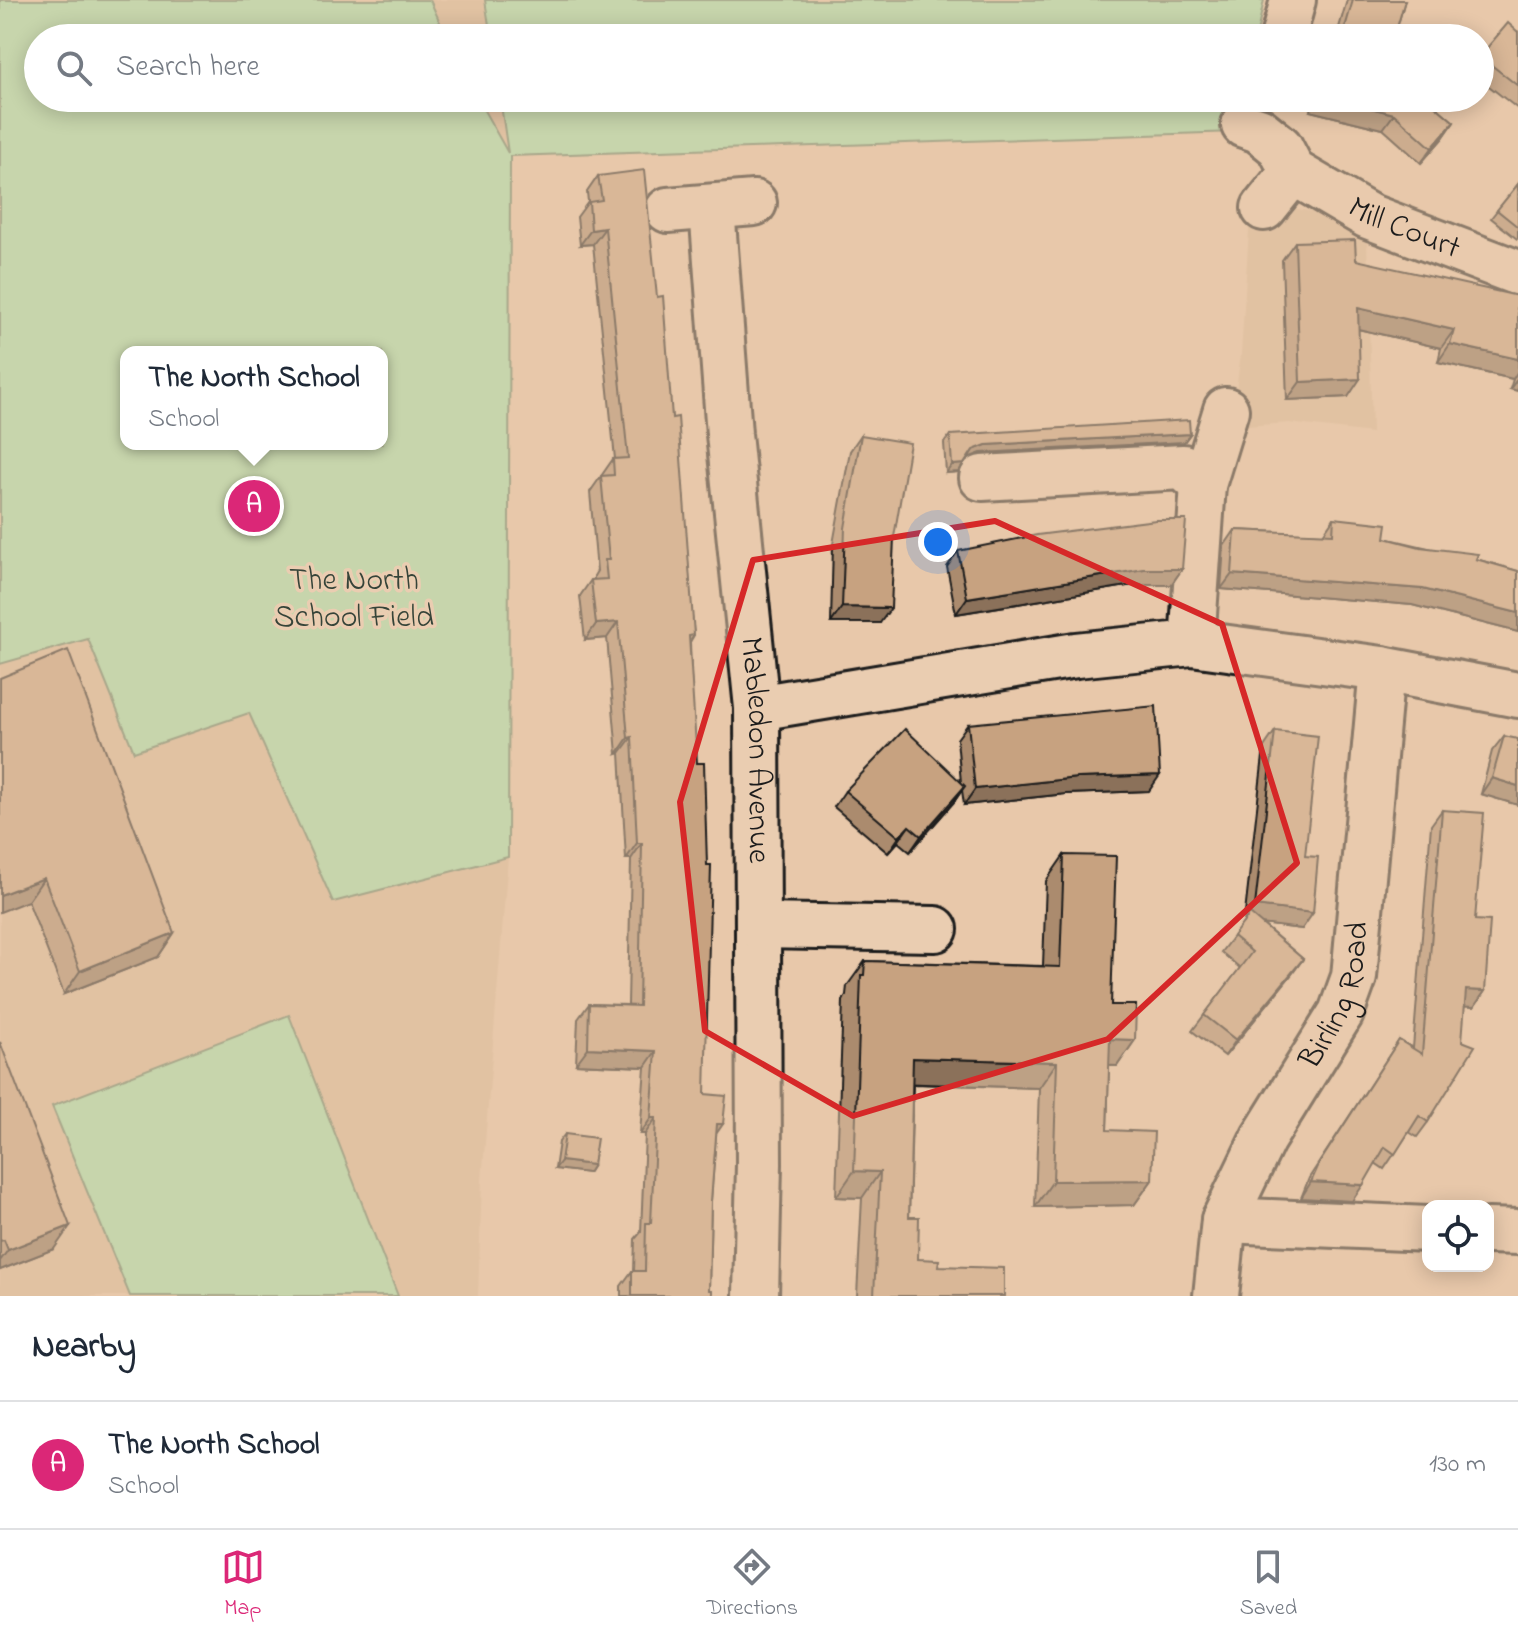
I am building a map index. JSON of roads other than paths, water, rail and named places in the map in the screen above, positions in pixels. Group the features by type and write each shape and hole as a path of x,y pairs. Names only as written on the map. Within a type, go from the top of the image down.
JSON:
{"street":[{"path":"1287,24 1293,0"},
{"name":"Mill Court","path":"1257,118 1280,147 1293,172 1368,216 1518,273"},
{"path":"1264,208 1293,172"},
{"name":"Mabledon Avenue","path":"668,210 733,205 729,434 757,708 756,1296"},
{"path":"1192,643 1203,485 1226,410"},
{"path":"982,478 1183,467 1203,485"},
{"path":"757,708 1076,655 1192,643 1382,669 1518,695"},
{"name":"Birling Road","path":"1216,1296 1224,1220 1263,1139 1341,1013 1354,977 1382,669"},
{"path":"758,926 935,929"},
{"path":"1224,1220 1422,1229"},
{"path":"1494,1231 1518,1232"}],"place":[{"name":"The North School","path":"254,506"}],"park label":[{"name":"The North School Field","path":"354,600"}]}
